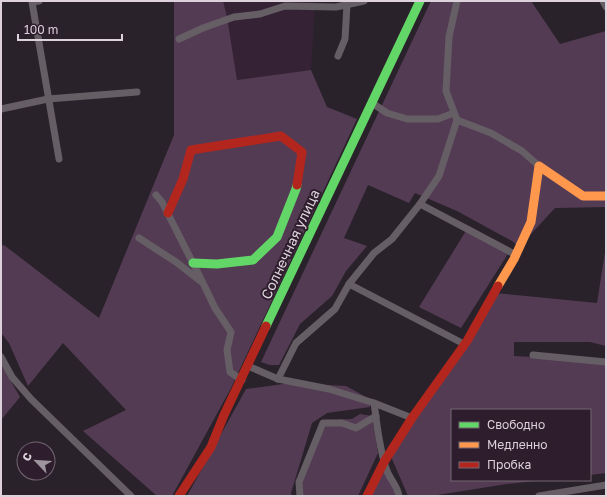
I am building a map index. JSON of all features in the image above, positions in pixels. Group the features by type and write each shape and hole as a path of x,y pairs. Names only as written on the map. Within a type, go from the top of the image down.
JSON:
{"street":[{"path":"39,1 32,2 48,99 60,159"},
{"path":"179,39 203,28 234,17 260,14 285,6 336,7 364,1"},
{"name":"Солнечная улица","path":"179,496 211,447 224,415 242,380 420,1"},
{"path":"278,379 296,343 335,309 349,284 374,253 392,239 420,204 439,176 456,116 446,91 449,37 457,1"},
{"path":"603,1 606,7"},
{"path":"338,56 345,40 347,5"},
{"path":"1,109 48,99 137,92"},
{"path":"372,103 387,113 408,119 438,119 456,116 491,133 522,151 539,166 583,196 606,196"},
{"path":"168,213 184,179 191,150 217,148 251,140 281,136 302,152 296,190 277,238 253,260 217,264 193,263"},
{"path":"367,496 384,462 412,418 464,344 516,255 531,222 539,166"},
{"path":"156,195 168,213 215,308 231,332 227,350 230,372 242,380"},
{"path":"420,204 516,255"},
{"path":"138,238 176,262 203,283"},
{"path":"349,284 464,344"},
{"path":"533,355 606,362"},
{"path":"1,357 12,377 31,399 132,496"},
{"path":"248,366 278,379 329,389 374,402 412,418"},
{"path":"374,402 380,444 386,470 398,488 399,496"},
{"path":"300,496 299,482 323,423 342,423 356,428 376,416"},
{"path":"539,496 606,485"}],"shaded area":[{"path":"174,1 223,1 237,80 311,70 327,107 357,119 231,388 172,496 157,496 83,431 126,410 63,343 28,386 9,343 1,333 1,246 4,245 99,318 174,135"},
{"path":"223,1 317,1 315,2 311,70 237,80"},
{"path":"431,1 531,1 560,44 606,31 606,207 555,208 519,247 512,241 457,211 415,193 409,203 368,185 344,238 367,246 346,271 332,296 300,324 279,365 270,365 261,362"},
{"path":"469,226 511,249 461,328 419,307"},
{"path":"606,246 606,346 590,342 514,342 514,356 606,361 606,473 591,475 591,409 451,409 451,481 536,481 431,496 408,496 389,452 496,293 597,303"},
{"path":"1,364 20,397 1,420"},
{"path":"291,383 346,386 368,398 370,407 327,413 312,423 291,493 292,496 187,496 246,389"},
{"path":"360,414 372,416 378,453 358,496 303,496 299,488 328,420 352,419"},
{"path":"384,463 396,496 369,496"}],"traffic: fast":[{"path":"266,326 420,1"},
{"path":"193,263 217,264 253,260 277,237 297,185"}],"traffic: slow":[{"path":"498,286 514,259 531,222 539,166 583,196 606,196"}],"traffic: jam":[{"path":"168,213 183,179 191,150 281,136 302,152 297,185"},
{"path":"367,496 384,462 412,418 467,341 498,286"},
{"path":"179,496 211,447 224,415 266,326"}]}
